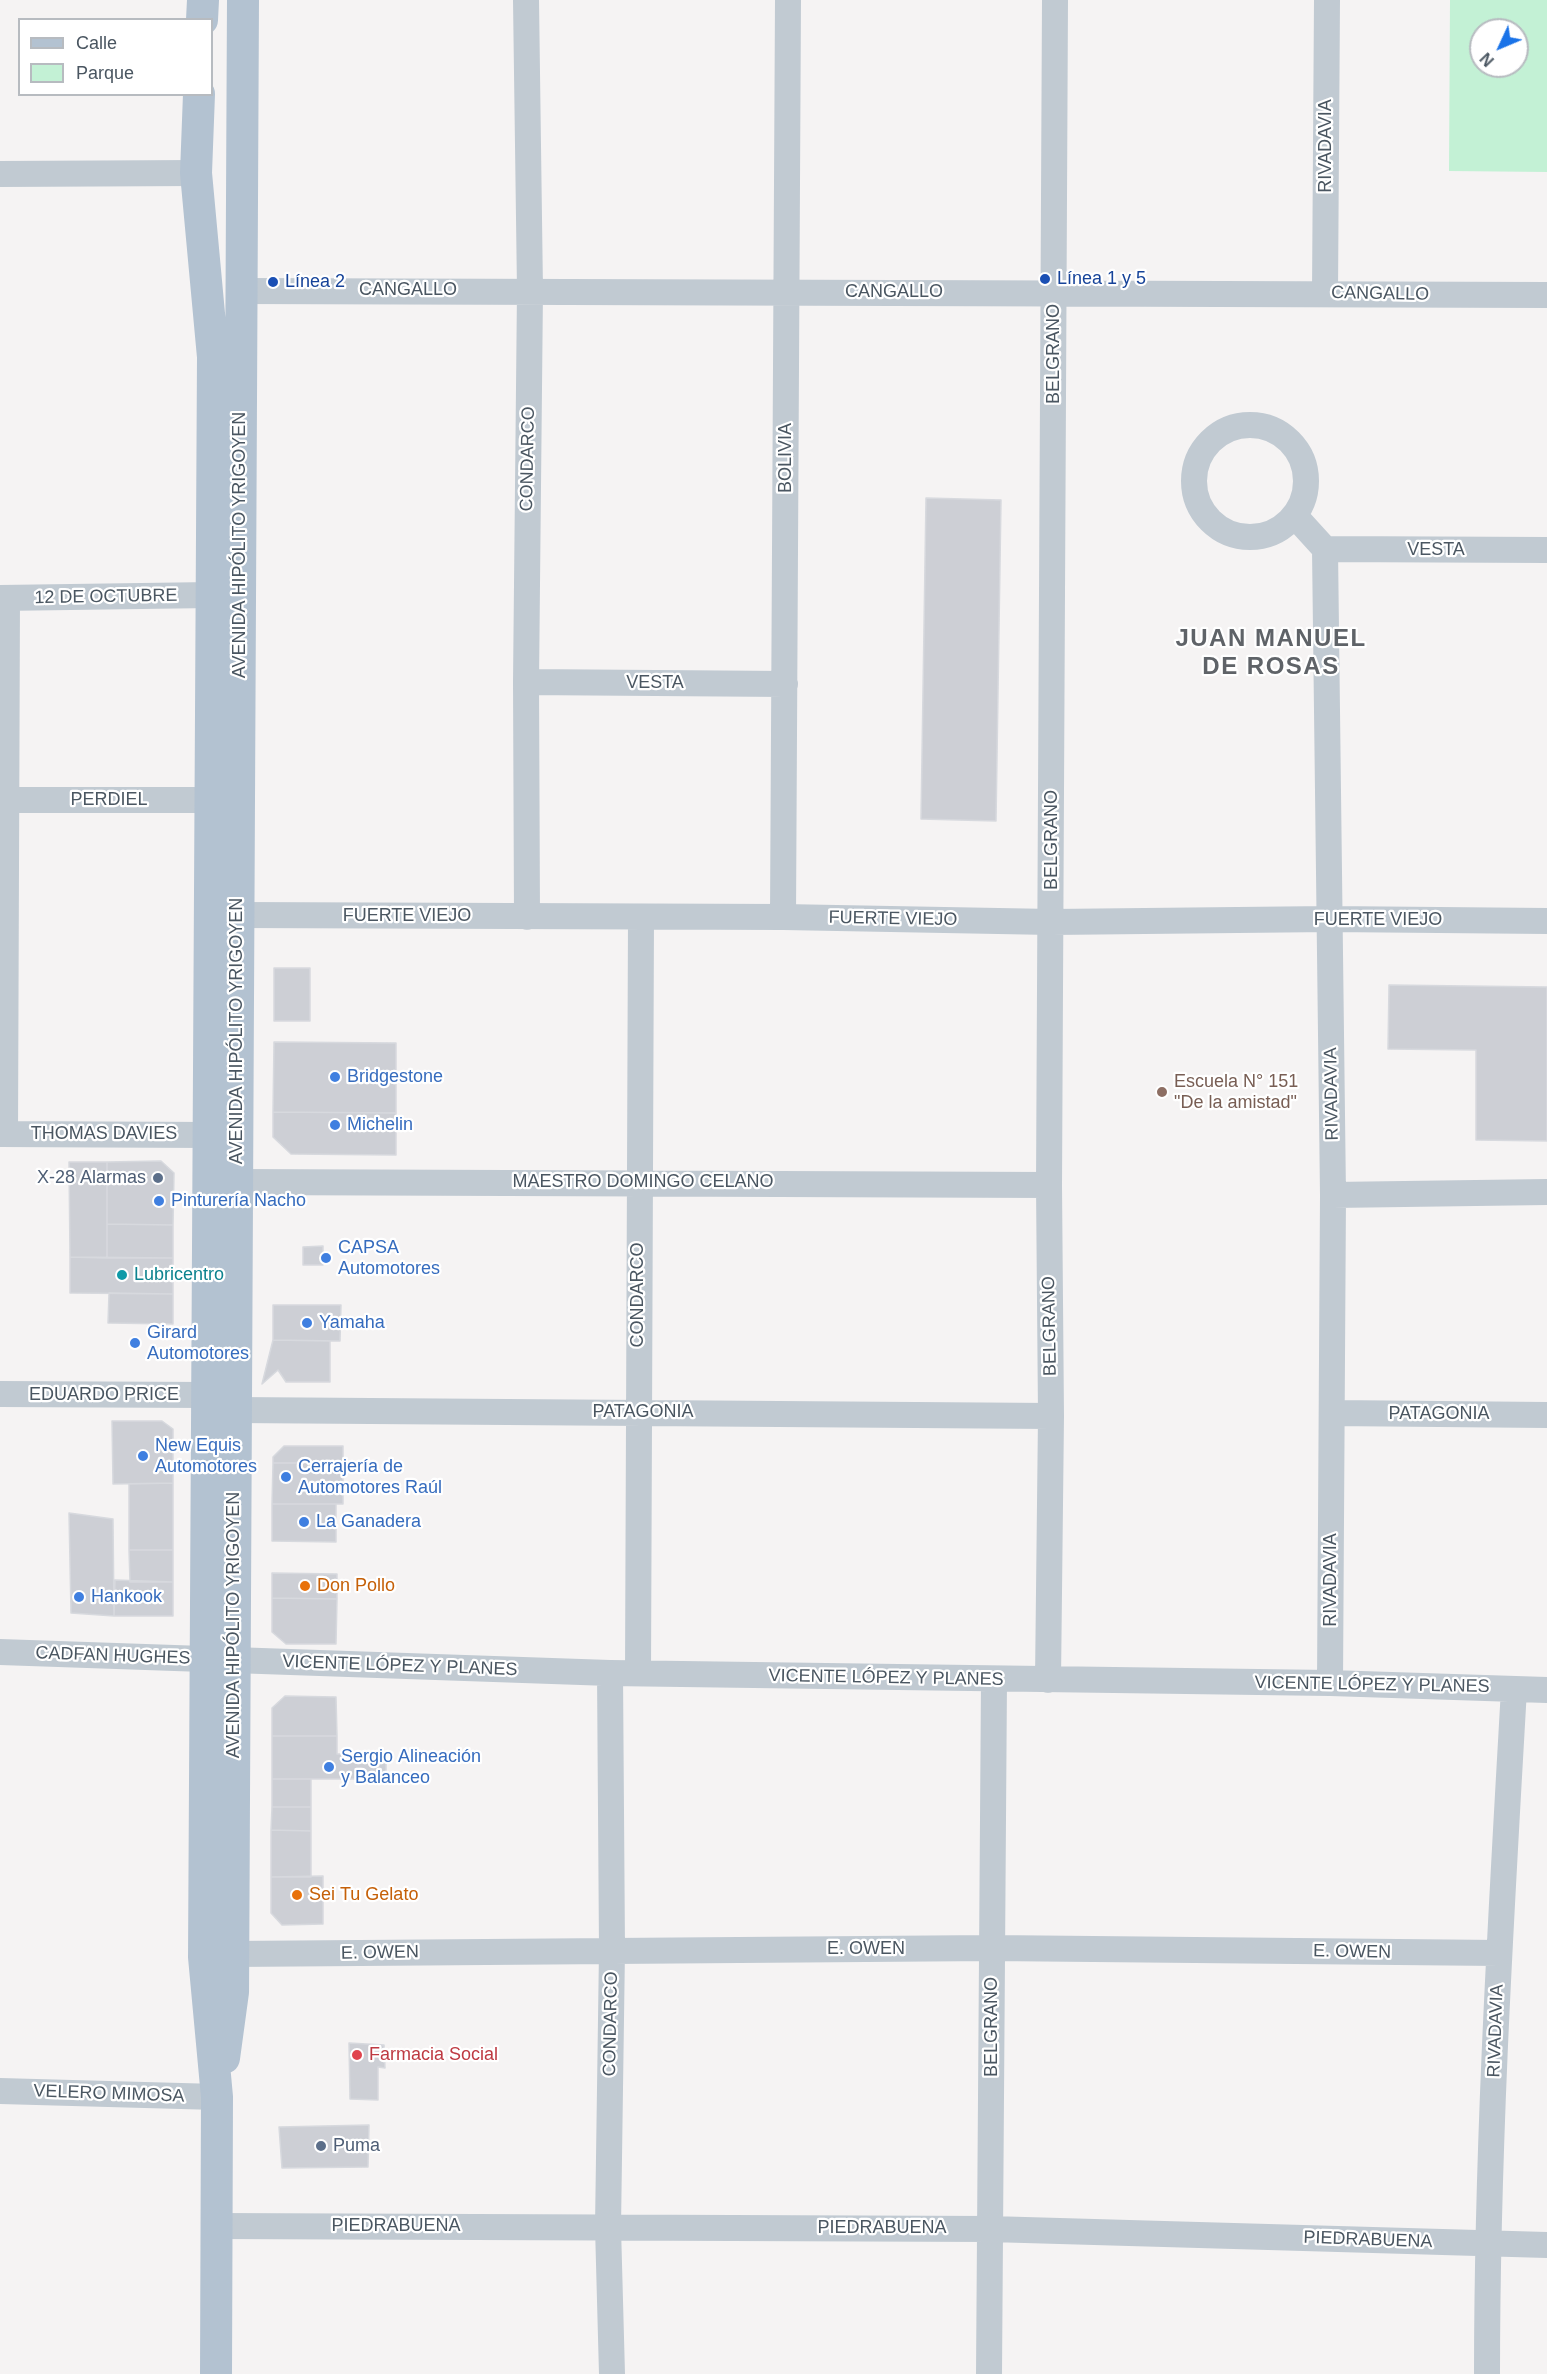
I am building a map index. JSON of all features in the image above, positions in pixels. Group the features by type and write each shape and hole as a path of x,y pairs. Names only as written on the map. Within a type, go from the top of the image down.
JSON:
{"main road":[{"path":"202,18 203,0"},
{"name":"AVENIDA HIPÓLITO YRIGOYEN","path":"216,2374 217,2097 204,1957 235,1410 243,0"},
{"name":"AVENIDA HIPÓLITO YRIGOYEN","path":"199,96 196,173 213,357 207,1395 222,1660 232,1954 231,2015 217,2097"},
{"path":"242,131 196,173 242,220"},
{"path":"202,246 241,291 213,357"}],"street":[{"name":"CONDARCO","path":"526,0 530,290 525,682 527,917"},
{"name":"BOLIVIA","path":"783,917 788,0"},
{"name":"BELGRANO","path":"1048,1680 1056,0"},
{"name":"RIVADAVIA","path":"1326,293 1327,0"},
{"path":"0,174 196,173"},
{"name":"CANGALLO","path":"241,291 530,290 1547,295"},
{"path":"1250,425 1268,428 1284,436 1296,449 1304,465 1306,483 1303,501 1295,516 1280,529 1262,537 1243,538 1224,532 1208,520 1197,504 1193,485 1195,465 1204,448 1217,435 1233,427 1250,425"},
{"path":"1295,516 1325,549"},
{"name":"RIVADAVIA","path":"1325,549 1333,1195 1330,1683"},
{"name":"VESTA","path":"1325,549 1547,550"},
{"name":"12 DE OCTUBRE","path":"4,598 212,595"},
{"path":"2,1134 8,800 4,598"},
{"name":"VESTA","path":"525,682 784,684"},
{"name":"PERDIEL","path":"8,800 211,800"},
{"name":"FUERTE VIEJO","path":"238,915 783,917 1052,922 1330,919 1547,921"},
{"name":"CONDARCO","path":"638,1672 641,918"},
{"name":"THOMAS DAVIES","path":"2,1134 209,1135"},
{"name":"MAESTRO DOMINGO CELANO","path":"237,1182 1049,1185"},
{"path":"1333,1195 1547,1192"},
{"name":"EDUARDO PRICE","path":"0,1394 207,1395"},
{"name":"PATAGONIA","path":"235,1410 1051,1416"},
{"name":"PATAGONIA","path":"1332,1413 1547,1415"},
{"name":"CADFAN HUGHES","path":"0,1652 222,1660"},
{"name":"VICENTE LÓPEZ Y PLANES","path":"222,1660 610,1673 1330,1683 1547,1690"},
{"name":"CONDARCO","path":"610,1673 612,1950 608,2227 612,2374"},
{"name":"BELGRANO","path":"989,2374 994,1680"},
{"name":"RIVADAVIA","path":"1487,2374 1487,2243 1499,1953 1514,1689"},
{"name":"E. OWEN","path":"232,1954 992,1948 1499,1953"},
{"name":"VELERO MIMOSA","path":"0,2091 217,2097"},
{"name":"PIEDRABUENA","path":"217,2226 990,2229 1547,2245"}],"green space":[{"path":"1450,0 1547,0 1547,172 1449,171"}],"building":[{"path":"926,498 1001,500 996,821 921,819"},
{"path":"274,968 310,968 310,1021 274,1021"},
{"path":"1389,985 1547,987 1547,1141 1476,1140 1476,1050 1388,1049"},
{"name":"Bridgestone","path":"274,1042 396,1043 396,1113 273,1112"},
{"name":"Michelin","path":"273,1112 396,1113 396,1155 291,1154 273,1137"},
{"path":"161,1161 174,1173 173,1225 107,1224 107,1162"},
{"path":"69,1162 107,1162 107,1258 70,1257"},
{"path":"107,1224 173,1225 173,1258 107,1258"},
{"path":"323,1246 323,1265 303,1265 303,1247"},
{"name":"Lubricentro","path":"70,1257 173,1258 173,1294 70,1293"},
{"path":"109,1293 173,1294 173,1324 108,1323"},
{"name":"Yamaha","path":"273,1305 341,1305 340,1341 273,1340"},
{"path":"273,1340 330,1341 330,1382 286,1382 278,1370 262,1384"},
{"name":"New Equis Automotores","path":"112,1421 162,1421 173,1429 173,1483 113,1484"},
{"path":"284,1446 343,1446 343,1463 273,1463 273,1457"},
{"path":"273,1463 343,1463 343,1504 272,1504"},
{"path":"173,1483 173,1550 129,1550 129,1484"},
{"name":"La Ganadera","path":"272,1504 336,1504 336,1542 272,1541"},
{"path":"69,1513 113,1519 114,1616 71,1613"},
{"path":"129,1550 173,1550 173,1582 130,1582"},
{"name":"Don Pollo","path":"272,1573 337,1574 337,1599 272,1598"},
{"path":"115,1580 173,1582 173,1616 114,1616"},
{"path":"272,1598 337,1599 336,1644 286,1644 272,1632"},
{"path":"285,1696 336,1697 337,1736 272,1736 272,1708"},
{"name":"Sergio Alineación y Balanceo","path":"272,1736 337,1736 337,1754 386,1754 386,1779 272,1779"},
{"path":"272,1779 311,1779 311,1807 272,1807"},
{"path":"272,1807 311,1807 311,1831 271,1830"},
{"path":"271,1830 311,1831 311,1877 271,1877"},
{"name":"Sei Tu Gelato","path":"323,1876 323,1924 282,1925 271,1913 271,1877"},
{"path":"349,2043 384,2045 385,2068 378,2067 378,2100 350,2099"},
{"path":"369,2125 368,2167 282,2168 279,2127"}],"place":[{"name":"Línea 1 y 5","path":"1045,279"},
{"name":"Línea 2","path":"273,282"},
{"name":"Bridgestone","path":"335,1077"},
{"name":"Escuela N° 151 \"De la amistad\"","path":"1162,1092"},
{"name":"Michelin","path":"335,1125"},
{"name":"X-28 Alarmas","path":"158,1178"},
{"name":"Pinturería Nacho","path":"159,1201"},
{"name":"CAPSA Automotores","path":"326,1258"},
{"name":"Lubricentro","path":"122,1275"},
{"name":"Yamaha","path":"307,1323"},
{"name":"Girard Automotores","path":"135,1343"},
{"name":"New Equis Automotores","path":"143,1456"},
{"name":"Cerrajería de Automotores Raúl","path":"286,1477"},
{"name":"La Ganadera","path":"304,1522"},
{"name":"Don Pollo","path":"305,1586"},
{"name":"Hankook","path":"79,1597"},
{"name":"Sergio Alineación y Balanceo","path":"329,1767"},
{"name":"Sei Tu Gelato","path":"297,1895"},
{"name":"Farmacia Social","path":"357,2055"},
{"name":"Puma","path":"321,2146"}],"district":[{"name":"JUAN MANUEL DE ROSAS","path":"1271,653"}]}
